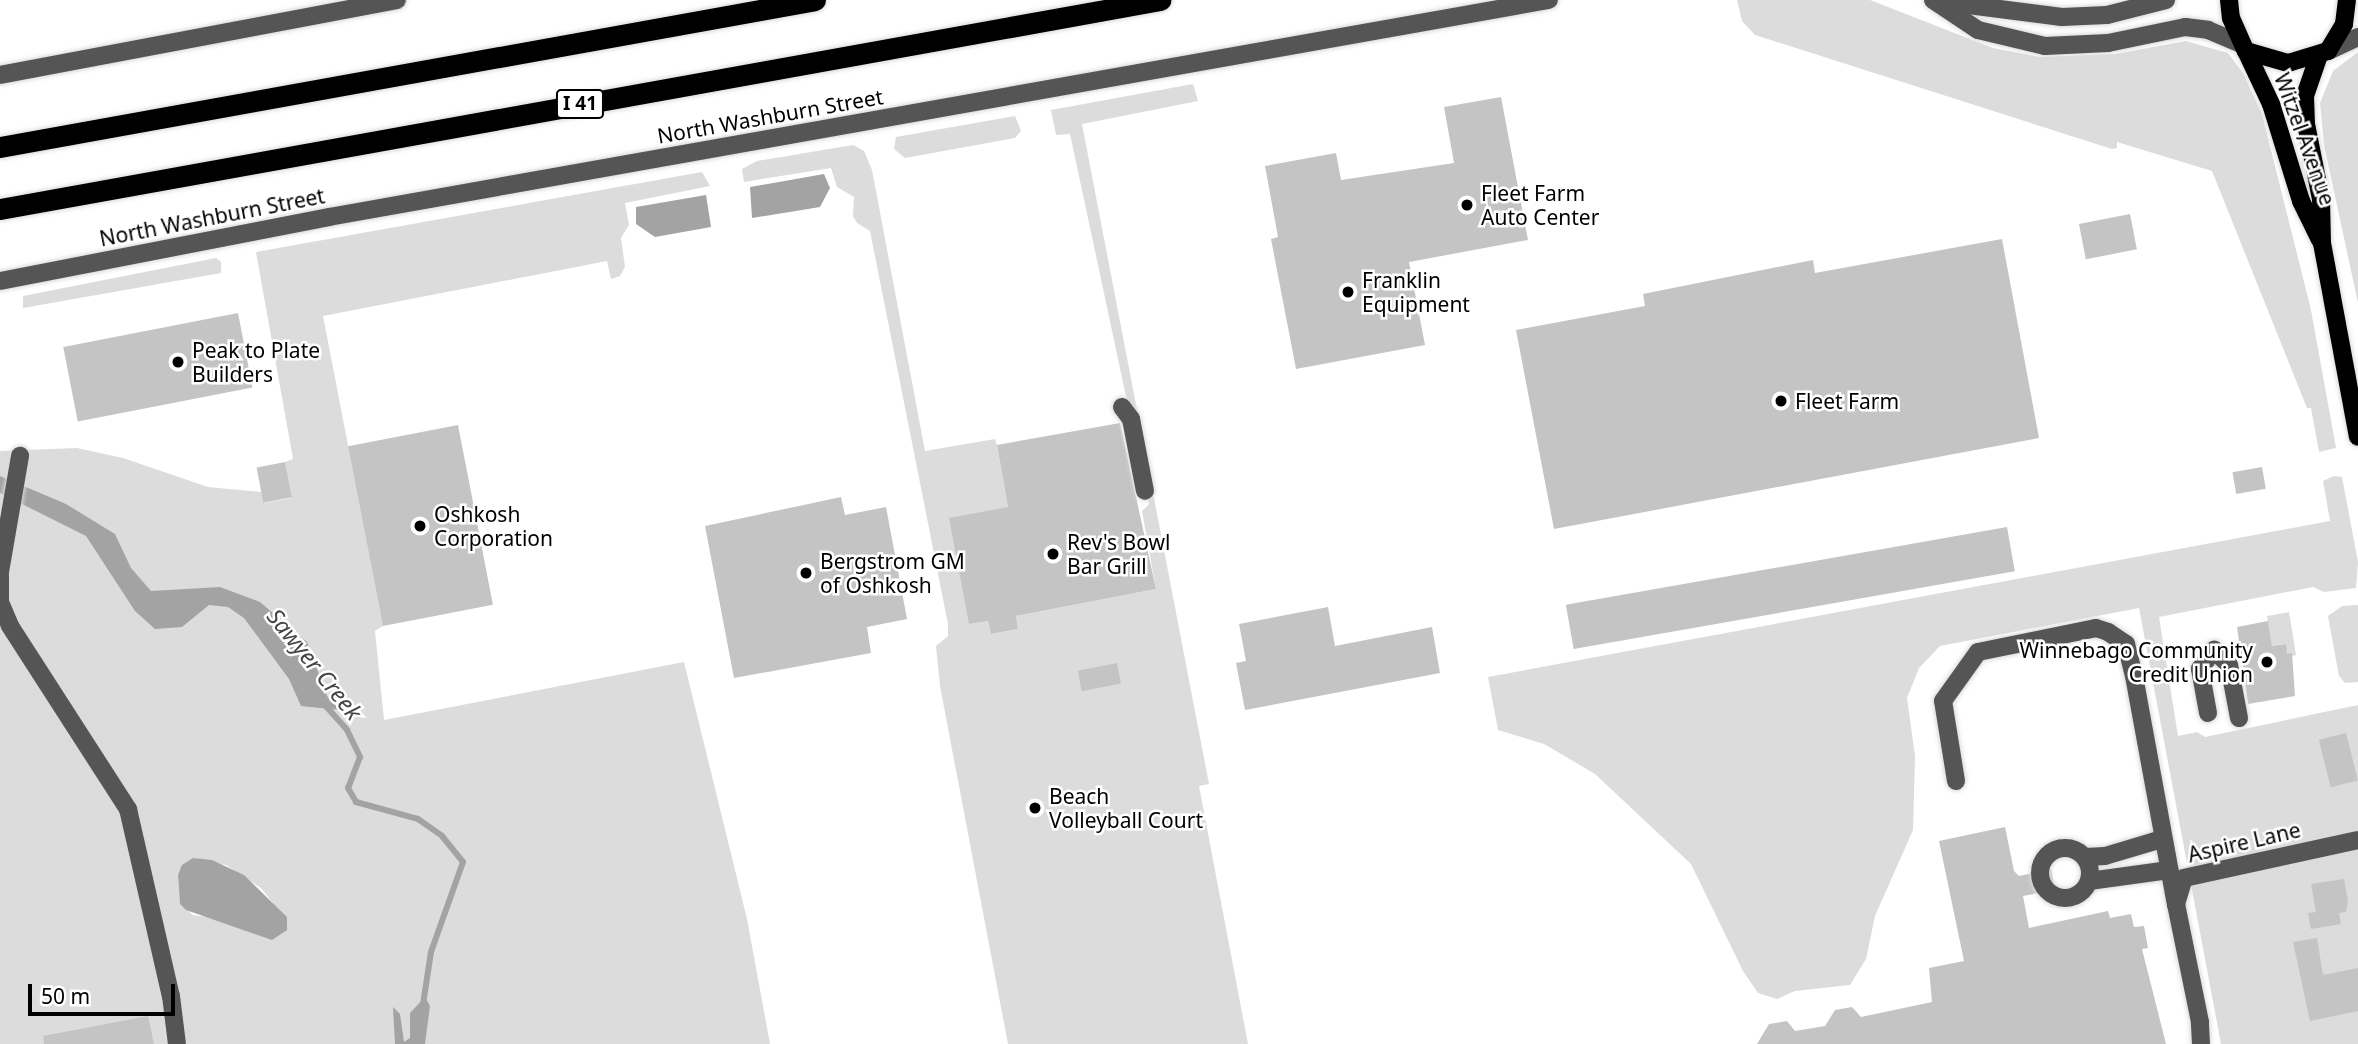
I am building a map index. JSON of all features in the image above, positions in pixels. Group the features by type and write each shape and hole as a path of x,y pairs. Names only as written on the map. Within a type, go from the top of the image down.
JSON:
{"highway":[{"path":"0,147 815,0"},
{"name":"I 41","path":"0,209 1160,0"}],"main road":[{"name":"Witzel Avenue","path":"2229,0 2244,48 2271,104 2301,201 2322,243"},
{"name":"Witzel Avenue","path":"2347,0 2344,24 2323,53 2305,108 2321,199 2322,243 2358,437"},
{"path":"2244,48 2288,63 2323,53"}],"street":[{"path":"0,75 397,0"},
{"name":"North Washburn Street","path":"0,281 329,217 1549,0"},
{"path":"1933,0 2062,17 2108,15 2166,0"},
{"path":"1933,0 1978,30 2045,46 2108,43 2185,27 2208,30 2244,48"},
{"path":"2323,53 2358,37"},
{"path":"1122,407 1131,419 1144,491"},
{"path":"20,456 0,574 0,602 10,626 128,808 171,996 177,1044"},
{"path":"1955,781 1943,701 1978,652 2096,628 2108,632 2126,644 2162,839 2200,1022 2201,1044"},
{"path":"2208,713 2200,669 2214,650 2229,665 2233,719"},
{"path":"2162,839 2105,856 2085,857 2072,848 2056,849 2044,858 2039,874 2046,891 2062,899 2079,895 2090,881 2107,875 2169,870"},
{"name":"Aspire Lane","path":"2176,904 2184,878 2192,873 2358,841"},
{"path":"2085,857 2090,881"}],"shaded area":[{"path":"1737,0 1870,0 1993,48 2040,57 2115,54 2186,41 2228,53 2243,73 2262,114 2311,310 2336,448 2319,452 2311,408 2307,408 2212,171 2117,142 2117,148 2112,149 1755,35 1742,21"},
{"path":"2358,52 2358,303 2324,145 2320,103 2333,71"},
{"path":"1193,84 1198,101 1082,124 1209,784 1199,786 1248,1044 1008,1044 940,686 936,646 948,636 948,624 870,231 857,223 853,216 854,197 837,187 831,168 744,182 742,169 757,161 853,145 864,151 872,170 925,451 995,439 997,445 1008,507 969,624 988,621 992,634 1018,629 1016,616 1156,589 1142,511 1149,504 1070,134 1056,135 1051,110"},
{"path":"1015,116 1021,131 1015,138 905,158 894,149 896,137"},
{"path":"702,172 710,186 625,203 629,225 621,238 625,267 620,276 611,279 607,261 323,316 383,626 375,631 384,720 684,662 747,919 770,1044 0,1044 0,451 77,448 123,458 208,487 262,492 264,503 291,498 285,462 293,459 256,252","holes":["193,858 226,865 261,888 273,903 261,936 222,919 193,915 180,904 178,875"]},
{"path":"216,258 221,262 221,273 23,308 23,296"},
{"path":"2334,476 2342,477 2358,562 2356,588 2324,592 2313,587 2159,617 2178,736 2197,732 2205,737 2358,705 2358,1044 2221,1044 2139,608 1940,646 1919,668 1907,698 1915,756 1913,830 1875,916 1866,959 1850,985 1795,991 1777,999 1758,993 1743,971 1691,864 1595,774 1544,744 1498,730 1488,677 2330,521 2323,481"},
{"path":"2358,605 2358,682 2345,683 2339,676 2328,616 2342,606"},
{"path":"2289,612 2296,655 2293,656 2287,654 2285,644 2272,646 2267,616"}],"water":[{"path":"824,174 830,188 820,207 752,218 750,187"},
{"path":"706,195 711,227 655,237 636,224 636,207"},
{"path":"0,476 66,504 115,534 131,568 151,591 220,587 260,602 307,642 327,696 340,710 301,706 289,679 244,618 228,607 209,605 182,627 155,629 135,611 86,536 0,493"},
{"path":"193,858 212,860 244,875 287,917 287,930 272,940 186,910 180,904 178,875 182,865"},
{"path":"425,997 430,1006 425,1044 395,1044 393,1007 400,1014 404,1042 410,1038 410,1013"}],"building":[{"name":"Franklin Equipment","path":"1501,97 1528,240 1409,262 1425,345 1296,369 1271,239 1278,237 1265,166 1336,153 1341,180 1454,163 1444,107"},
{"path":"2130,214 2137,249 2086,259 2079,224"},
{"name":"Fleet Farm","path":"2002,239 2039,438 1554,529 1516,330 1645,306 1643,294 1813,260 1815,273"},
{"path":"238,313 253,388 78,422 63,347"},
{"name":"Rev's Bowl Bar Grill","path":"1120,423 1156,589 1016,616 1018,629 991,634 988,621 969,624 949,518 1008,507 997,445"},
{"name":"Oshkosh Corporation","path":"458,425 493,605 383,626 348,446"},
{"path":"285,462 292,497 263,503 257,468"},
{"path":"2262,467 2266,489 2236,494 2232,472"},
{"name":"Bergstrom GM of Oshkosh","path":"841,497 845,515 886,507 907,619 867,627 871,653 734,678 705,526"},
{"path":"2007,527 2015,571 1574,649 1566,605"},
{"path":"1328,607 1335,646 1432,627 1440,673 1245,710 1236,663 1246,661 1239,624"},
{"name":"Winnebago Community Credit Union","path":"2268,621 2272,646 2286,644 2287,654 2292,653 2295,696 2248,704 2237,627"},
{"path":"1117,663 1121,684 1082,691 1078,671"},
{"path":"2346,733 2358,781 2331,787 2319,740"},
{"path":"2005,827 2014,871 2019,876 2051,869 2055,890 2023,896 2029,928 2108,911 2110,918 2131,914 2134,927 2144,926 2148,948 2142,949 2166,1044 1757,1044 1769,1024 1787,1021 1795,1031 1825,1026 1835,1010 1852,1007 1861,1017 1932,1002 1929,968 1964,961 1939,841"},
{"path":"2344,879 2348,901 2346,912 2339,913 2341,924 2311,929 2308,913 2316,912 2311,884"},
{"path":"2317,938 2323,975 2358,968 2358,1011 2310,1021 2293,942"},
{"path":"148,1016 154,1044 44,1044 43,1036"}],"waterway":[{"name":"Sawyer Creek","path":"323,703 347,730 360,757 348,788 356,802 418,819 442,836 463,862 431,952 423,1004"}],"place":[{"name":"Fleet Farm Auto Center","path":"1467,205"},
{"name":"Franklin Equipment","path":"1348,292"},
{"name":"Peak to Plate Builders","path":"178,362"},
{"name":"Fleet Farm","path":"1781,401"},
{"name":"Oshkosh Corporation","path":"420,526"},
{"name":"Rev's Bowl Bar Grill","path":"1053,554"},
{"name":"Bergstrom GM of Oshkosh","path":"806,573"},
{"name":"Winnebago Community Credit Union","path":"2267,662"},
{"name":"Beach Volleyball Court","path":"1035,808"}]}
